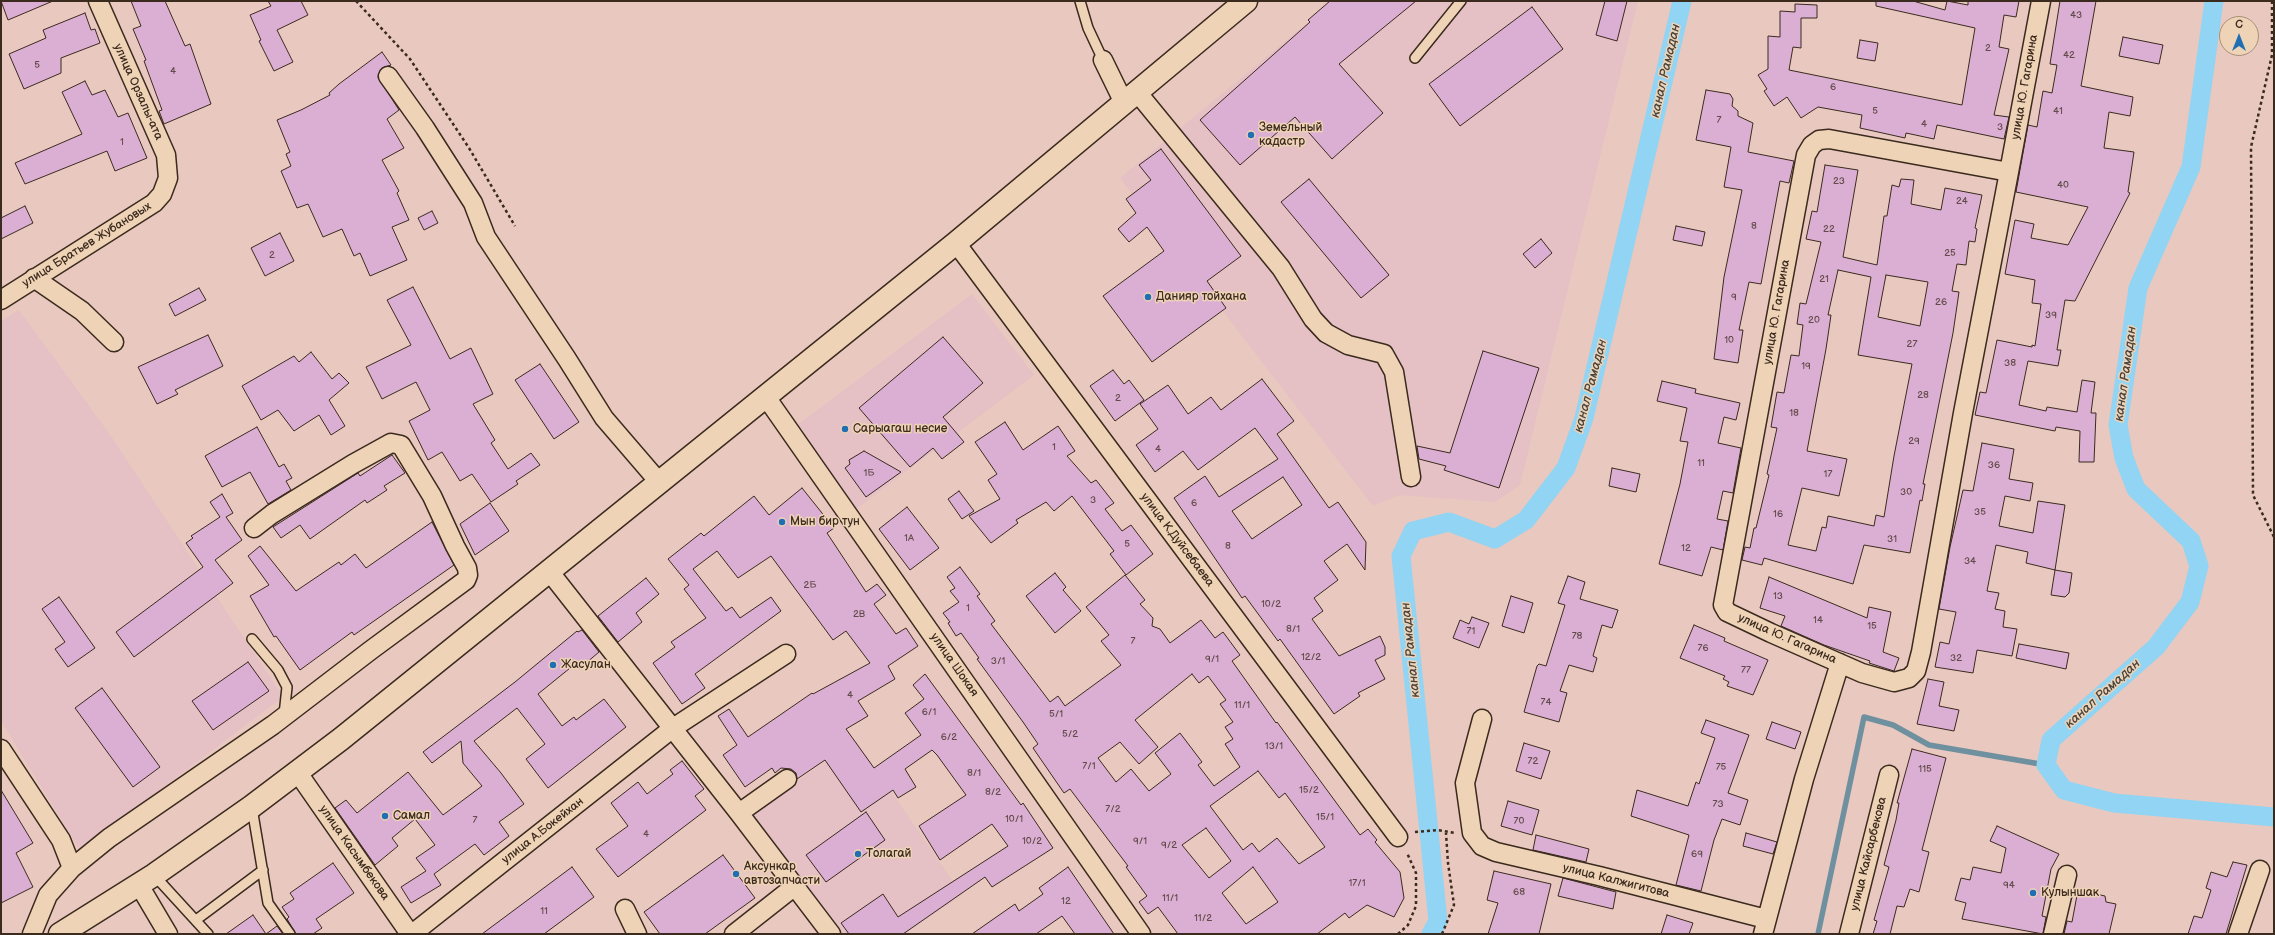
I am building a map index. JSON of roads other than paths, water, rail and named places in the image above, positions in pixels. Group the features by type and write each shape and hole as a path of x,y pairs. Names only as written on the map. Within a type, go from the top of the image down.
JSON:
{"highway":[{"path":"60,934 146,880 298,773 956,243 1246,1"}],"street":[{"name":"улица Орзалы-ата","path":"98,1 166,155 168,178 166,184"},
{"name":"улица Ю. Гагарина","path":"2009,172 1829,139 1819,140 1812,145 1806,155 1736,538 1723,598 1727,612 1840,664 1862,673 1894,682 1909,678 1916,671 2041,1"},
{"path":"1103,60 1131,97 1281,268 1313,319 1326,333 1348,345 1384,354 1394,372 1411,477"},
{"path":"388,76 425,128 473,203 486,237 567,359 604,418 659,482"},
{"name":"улица Братьев Жубановых","path":"1,300 154,203 166,184"},
{"name":"улица К.Дуйсебаева","path":"956,243 1398,837"},
{"path":"34,278 82,311 114,342"},
{"name":"улица Шокая","path":"766,396 1141,934"},
{"path":"32,934 48,894 72,868 109,838 284,717 371,650 466,580 467,568 432,496 401,446 392,443 353,464 272,514 254,528"},
{"path":"549,571 739,813 830,934"},
{"name":"улица А.Бокейхан","path":"411,934 673,728 786,654"},
{"name":"улица Калжигитова","path":"1482,719 1465,783 1472,833 1482,846 1496,852 1599,876 1765,926 1804,779 1840,664"},
{"path":"1,749 61,840 72,868"},
{"name":"улица Касымбекова","path":"298,773 411,934"},
{"name":"улица Кайсарбекова","path":"1849,934 1889,775"},
{"path":"739,813 787,779"},
{"path":"2238,934 2260,870"},
{"path":"2053,934 2067,875"},
{"path":"146,880 168,934"},
{"path":"734,934 795,886"},
{"path":"625,909 637,934"}],"lane":[{"path":"1080,1 1088,28 1103,60"},
{"path":"1414,58 1461,1"},
{"path":"252,640 278,670 287,687 284,717"},
{"path":"251,807 268,903 290,934"},
{"path":"196,920 262,870"},
{"path":"146,880 196,920 208,934"}],"waterway":[{"name":"канал Рамадан","path":"1431,934 1438,921 1401,556 1413,531 1449,522 1495,539 1526,520 1566,468 1584,418 1682,1"},
{"name":"канал Рамадан","path":"2214,1 2191,167 2138,288 2118,425 2124,458 2136,489 2191,541 2199,566 2190,602 2156,647 2051,740 2046,765 2064,790 2114,803 2274,817"},
{"path":"1818,934 1864,717 1893,725 1929,745 2046,765"}],"place":[{"name":"Земельный кадастр","path":"1251,135"},
{"name":"Данияр тойхана","path":"1148,297"},
{"name":"Сарыагаш несие","path":"845,429"},
{"name":"Мын бир тун","path":"782,522"},
{"name":"Жасулан","path":"553,665"},
{"name":"Самал","path":"385,816"},
{"name":"Толагай","path":"858,854"},
{"name":"Аксункар автозапчасти","path":"736,874"},
{"name":"Кулыншак","path":"2033,893"}]}
